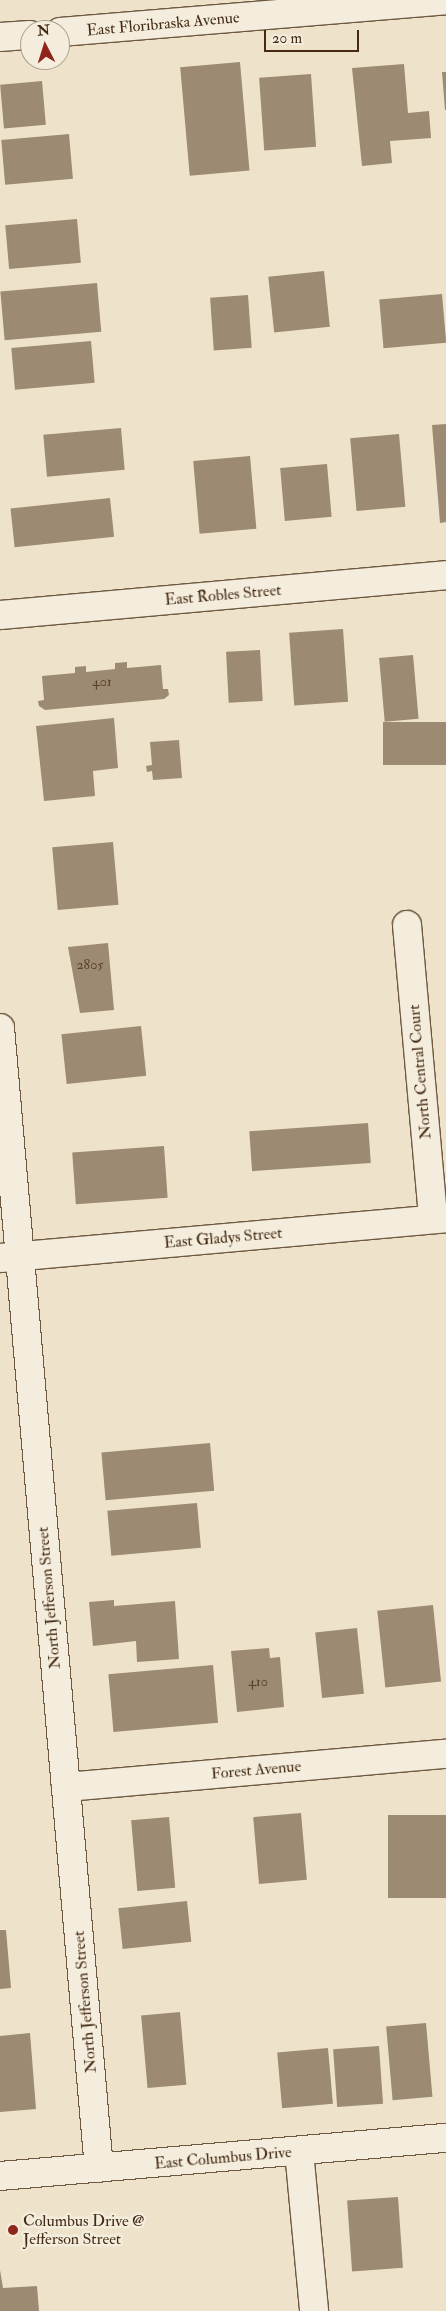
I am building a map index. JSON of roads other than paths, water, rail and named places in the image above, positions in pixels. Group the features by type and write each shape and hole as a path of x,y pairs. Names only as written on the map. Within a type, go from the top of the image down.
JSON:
{"street":[{"name":"East Floribraska Avenue","path":"70,31 446,0"},
{"path":"0,38 20,36"},
{"name":"East Robles Street","path":"0,615 446,575"},
{"name":"North Central Court","path":"407,925 440,1218"},
{"name":"North Jefferson Street","path":"0,1028 10,1257 66,1787 99,2168"},
{"name":"East Gladys Street","path":"10,1257 440,1218"},
{"name":"Forest Avenue","path":"66,1787 446,1754"},
{"name":"East Columbus Drive","path":"0,2176 446,2138"},
{"path":"299,2151 314,2311"}],"place":[{"name":"Columbus Drive @ Jefferson Street","path":"13,2230"}]}
